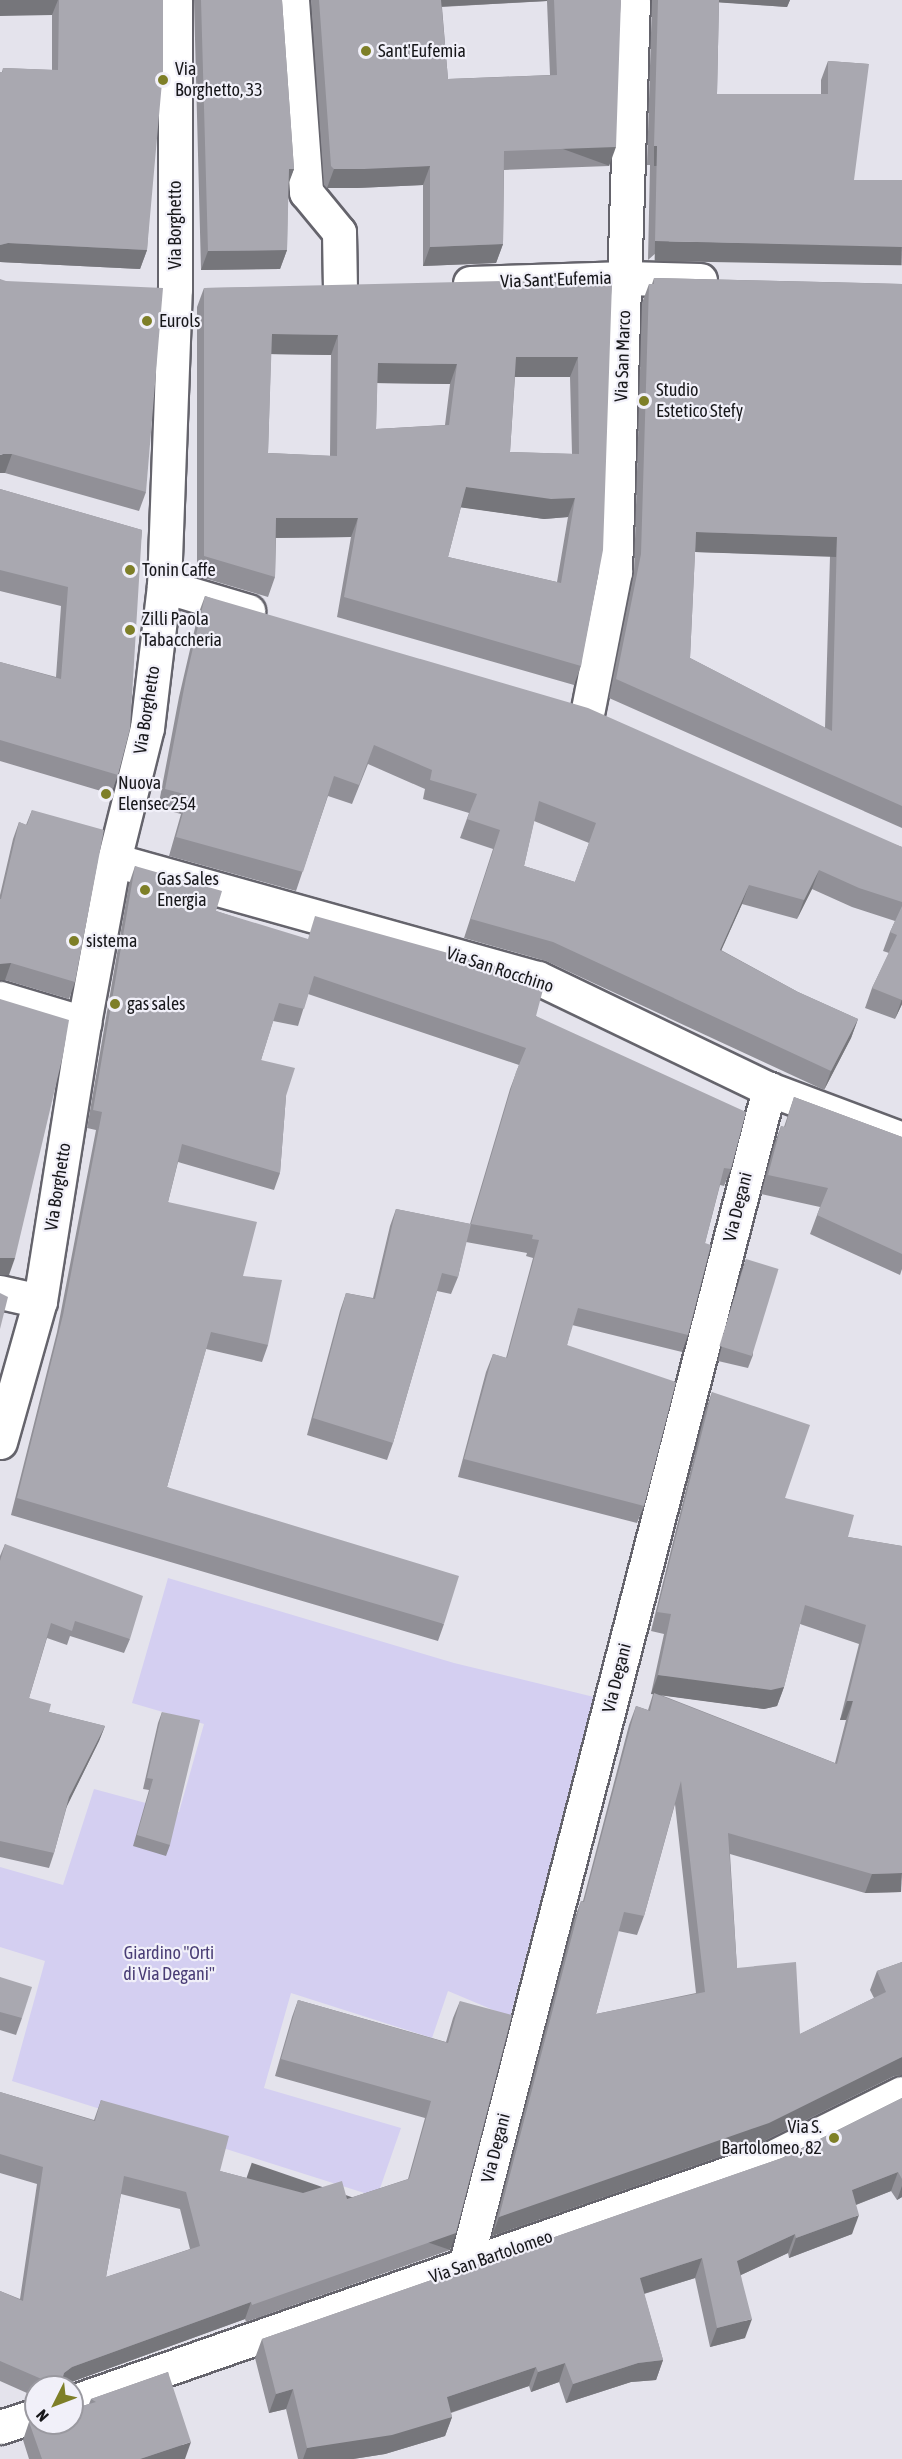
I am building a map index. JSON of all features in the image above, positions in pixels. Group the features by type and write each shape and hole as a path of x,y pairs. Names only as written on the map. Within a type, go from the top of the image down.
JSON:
{"street":[{"name":"Via Borghetto","path":"0,1442 40,1301 84,1023 114,860 147,728 164,586 166,538 175,289 175,0"},
{"path":"292,0 306,192 339,232 352,286 307,287"},
{"name":"Via San Marco","path":"588,710 615,572 633,0"},
{"name":"Via Sant'Eufemia","path":"436,284 626,278 734,281"},
{"path":"140,287 208,288"},
{"path":"133,529 166,538"},
{"path":"164,586 279,620"},
{"path":"553,699 588,710 620,724"},
{"name":"Via San Rocchino","path":"114,860 538,978 768,1089 902,1139"},
{"path":"0,998 84,1023"},
{"name":"Via Degani","path":"465,2266 768,1089"},
{"path":"0,1292 40,1301"},
{"name":"Via San Bartolomeo","path":"84,2398 769,2159 902,2093"},
{"path":"0,2427 24,2419"}],"green space":[{"name":"Giardino \"Orti di Via Degani\"","path":"168,1578 454,1663 594,1697 510,2017 448,1991 432,2038 291,1993 264,2088 401,2128 377,2197 12,2081 45,1961 0,1947 0,1867 63,1885 94,1789 179,1812 204,1724 132,1703"}],"building":[{"path":"59,0 163,0 163,71 147,250 8,243 0,245 0,72 3,72 3,68 58,70"},
{"path":"201,0 282,0 294,169 289,169 287,250 208,251"},
{"path":"319,0 441,0 448,79 557,75 554,0 621,0 616,147 504,151 503,244 430,247 430,166 334,169 331,166"},
{"path":"658,0 719,0 717,94 828,94 828,61 869,64 854,180 902,180 902,247 655,241 657,146 654,146"},
{"path":"654,278 902,284 902,806 616,679 641,554 649,284 654,284","holes":["696,532 837,537 832,731 690,658"]},
{"path":"0,279 163,288 146,492 12,454 0,455"},
{"path":"503,281 612,283 603,550 581,666 344,597 358,518 276,518 275,577 204,556 204,288","holes":["272,334 338,335 337,456 268,453","516,357 578,357 579,454 510,452","378,363 457,364 449,425 376,429","466,487 551,499 575,498 561,583 448,557"]},
{"path":"0,489 142,530 130,729 118,775 0,740 0,662 61,679 68,587 0,570"},
{"path":"205,596 588,708 902,847 902,902 859,888 819,870 804,900 749,885 720,950 798,992 858,1019 831,1071 553,942 471,919 500,830 467,819 477,794 430,780 432,770 374,745 359,785 334,776 303,872 176,837 188,795 165,789 186,678","holes":["539,801 596,823 575,882 524,866"]},
{"path":"32,810 104,830 75,982 11,963 0,964 0,899 19,822 27,825"},
{"path":"135,866 222,891 216,911 308,939 315,916 538,978 545,982 536,1016 746,1112 731,1169 724,1168 705,1243 711,1245 688,1335 578,1308 567,1345 676,1382 644,1506 464,1459 493,1354 507,1358 539,1240 532,1239 533,1235 471,1224 516,1072 526,1048 314,976 304,1009 279,1003 261,1060 295,1068 286,1096 280,1173 182,1144 168,1202 257,1222 243,1276 282,1280 268,1345 211,1332 167,1487 459,1576 444,1624 17,1498 63,1315 102,1112 93,1110"},
{"path":"902,906 902,1000 872,988 897,935 890,932"},
{"path":"0,999 69,1020 63,1055 15,1258 0,1258"},
{"path":"794,1097 902,1137 902,1254 817,1215 828,1188 768,1175 781,1126 785,1127"},
{"path":"396,1209 471,1224 458,1277 442,1273 393,1443 313,1418 346,1293 375,1299"},
{"path":"746,1259 779,1269 752,1356 719,1346"},
{"path":"0,1293 8,1297 0,1329"},
{"path":"712,1392 810,1425 785,1498 854,1515 848,1537 902,1546 902,1873 872,1874 728,1833 737,1968 796,1962 800,2034 886,1992 877,1971 902,1962 902,2057 769,2123 499,2217 581,1901 584,1902 636,1706 650,1711 654,1693 837,1764 853,1701 847,1701 866,1625 805,1605 784,1687 771,1690 658,1675 671,1614 657,1612","holes":["681,1781 705,1992 596,2014 624,1912 644,1916"]},
{"path":"5,1544 143,1596 130,1639 75,1621 72,1631 51,1623 29,1698 51,1704 49,1712 105,1726 69,1797 54,1853 0,1841 0,1561"},
{"path":"162,1712 200,1720 170,1845 137,1835 153,1779 147,1778"},
{"path":"0,1977 32,1987 22,2018 0,2012"},
{"path":"298,2000 448,2043 460,2001 512,2015 456,2233 252,2305 251,2302 72,2367 63,2375 32,2375 0,2361 0,2291 23,2301 43,2167 0,2154 0,2092 95,2121 101,2100 229,2136 220,2171 303,2193 342,2181 347,2199 409,2179 431,2101 281,2059","holes":["124,2176 186,2192 200,2246 106,2277"]},
{"path":"902,2098 902,2179 898,2172 852,2190 859,2215 796,2238 795,2234 737,2261 752,2319 717,2328 702,2258 640,2278 663,2360 638,2363 573,2384 565,2363 538,2372 536,2367 447,2397 452,2417 392,2435 307,2448 293,2389 276,2394 262,2339 782,2158"},
{"path":"168,2372 191,2442 140,2459 42,2459 34,2435 84,2435 84,2406 96,2402 91,2399"}],"place":[{"name":"Sant'Eufemia","path":"366,51"},
{"name":"Via Borghetto, 33","path":"163,80"},
{"name":"Eurols","path":"147,321"},
{"name":"Studio Estetico Stefy","path":"644,401"},
{"name":"Tonin Caffe","path":"130,570"},
{"name":"Zilli Paola Tabaccheria","path":"130,630"},
{"name":"Nuova Elensec 254","path":"106,794"},
{"name":"Gas Sales Energia","path":"145,890"},
{"name":"sistema","path":"74,941"},
{"name":"gas sales","path":"115,1004"},
{"name":"Via S. Bartolomeo, 82","path":"834,2138"}]}
